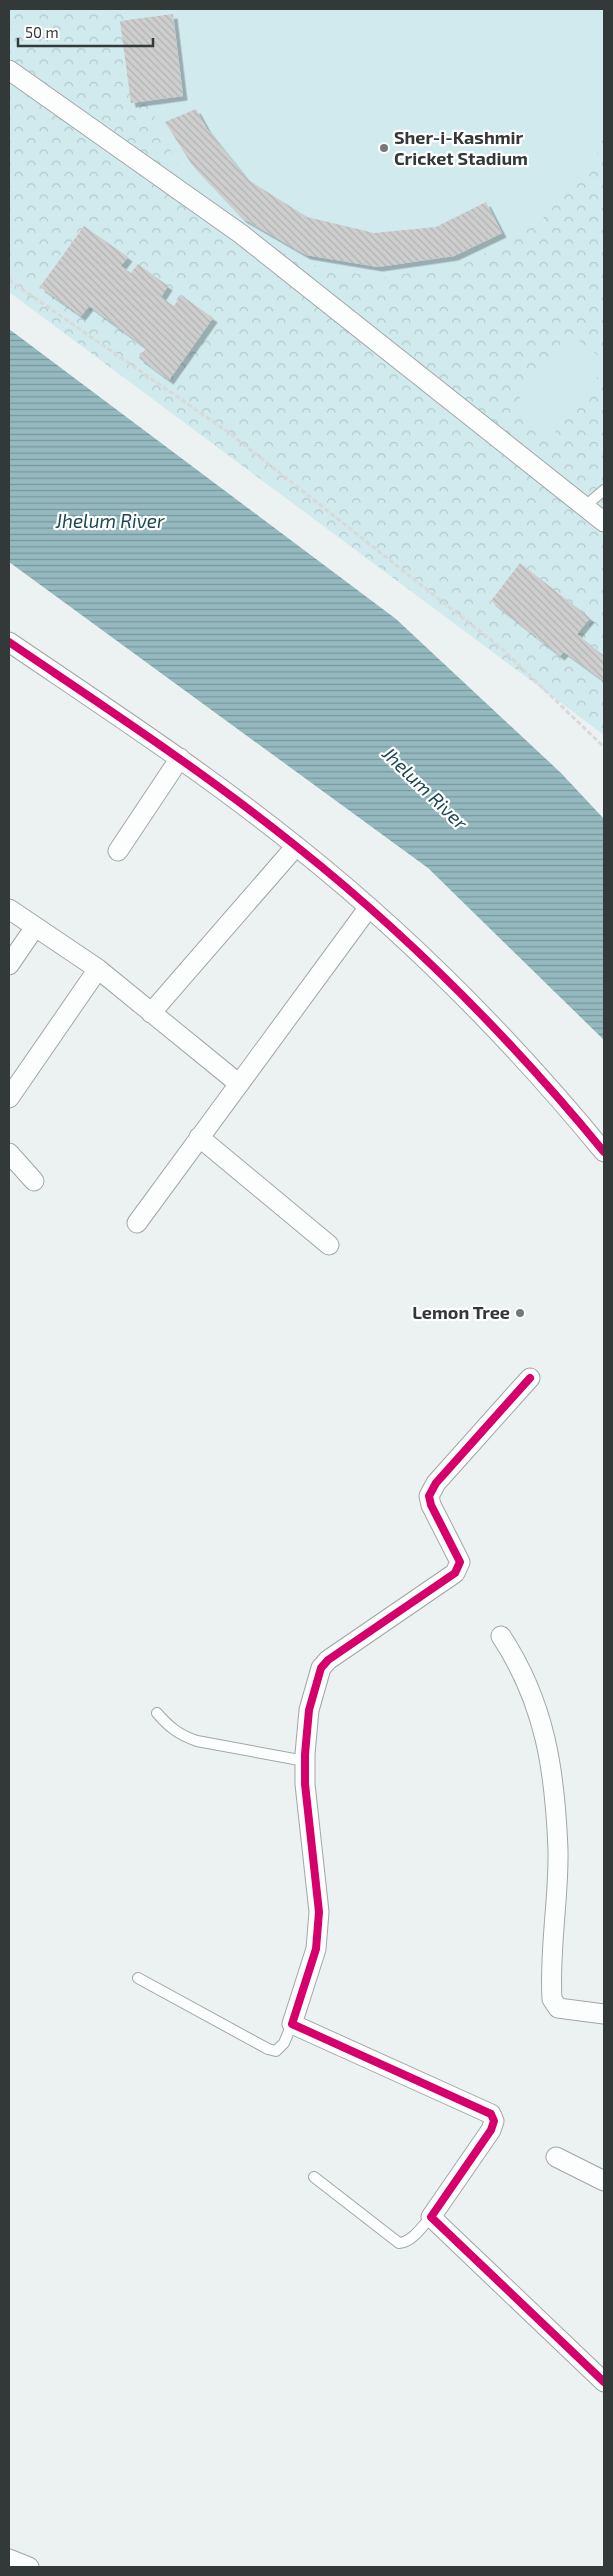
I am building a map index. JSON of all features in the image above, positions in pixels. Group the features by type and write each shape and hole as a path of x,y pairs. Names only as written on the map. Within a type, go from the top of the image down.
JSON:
{"street":[{"path":"9,70 241,234 604,522"},
{"path":"9,642 180,758 296,846 369,907 482,1015 552,1089 604,1152"},
{"path":"118,852 180,758"},
{"path":"151,1013 296,846"},
{"path":"137,1223 369,907"},
{"path":"9,910 98,969 238,1083"},
{"path":"9,965 35,927"},
{"path":"9,1098 98,969"},
{"path":"199,1137 329,1245"},
{"path":"9,1153 34,1180"},
{"path":"530,1378 436,1483 429,1496 431,1505 458,1558 459,1568 455,1573 328,1660 321,1668 309,1710 305,1761 305,1784 319,1912 316,1949 292,2024 491,2114 494,2121 491,2130 431,2216 604,2382"},
{"path":"501,1636 527,1681 548,1746 558,1850 552,1999 558,2008 604,2014"},
{"path":"556,2157 604,2181"},
{"path":"9,2559 29,2567"}],"lane":[{"path":"584,507 604,490"},
{"path":"157,1713 169,1727 181,1736 197,1741 305,1761"},
{"path":"138,1978 268,2050 276,2051 280,2049 292,2024"},
{"path":"314,2178 399,2243 413,2237 431,2216"}],"path":[{"path":"9,280 228,432 502,649 604,747"}],"green space":[{"path":"9,9 604,9 604,735 9,292"},
{"name":"Sher-i-Kashmir Cricket Stadium","path":"138,9 604,9 604,136 595,160 538,224 463,265 378,278 302,263 233,226 180,170 147,101 131,103 120,21 136,19"},
{"path":"569,333 604,360 604,369 549,440 510,410"}],"water":[{"name":"Jhelum River","path":"9,329 396,619 561,773 604,819 604,1040 428,868 9,562"}],"building":[{"path":"173,14 183,96 131,103 120,21"},
{"path":"196,109 207,129 247,179 307,217 374,233 436,227 486,202 502,233 454,256 378,267 306,255 242,218 192,165 165,122"},
{"path":"84,226 128,257 121,266 131,273 138,264 168,286 161,297 174,306 181,295 213,318 169,380 139,358 146,348 89,306 81,316 40,287"},
{"path":"520,563 590,618 577,634 604,656 604,681 564,652 560,656 491,601"}],"cycle path":[{"path":"9,642 226,792 338,880 458,991 533,1070 604,1152"},
{"path":"530,1378 436,1483 429,1496 431,1505 460,1562 455,1573 328,1660 321,1668 309,1710 305,1754 305,1784 319,1912 316,1949 292,2024 491,2114 494,2121 491,2130 431,2217 604,2382"}],"place":[{"name":"Sher-i-Kashmir Cricket Stadium","path":"384,148"},
{"name":"Lemon Tree","path":"520,1313"}]}
